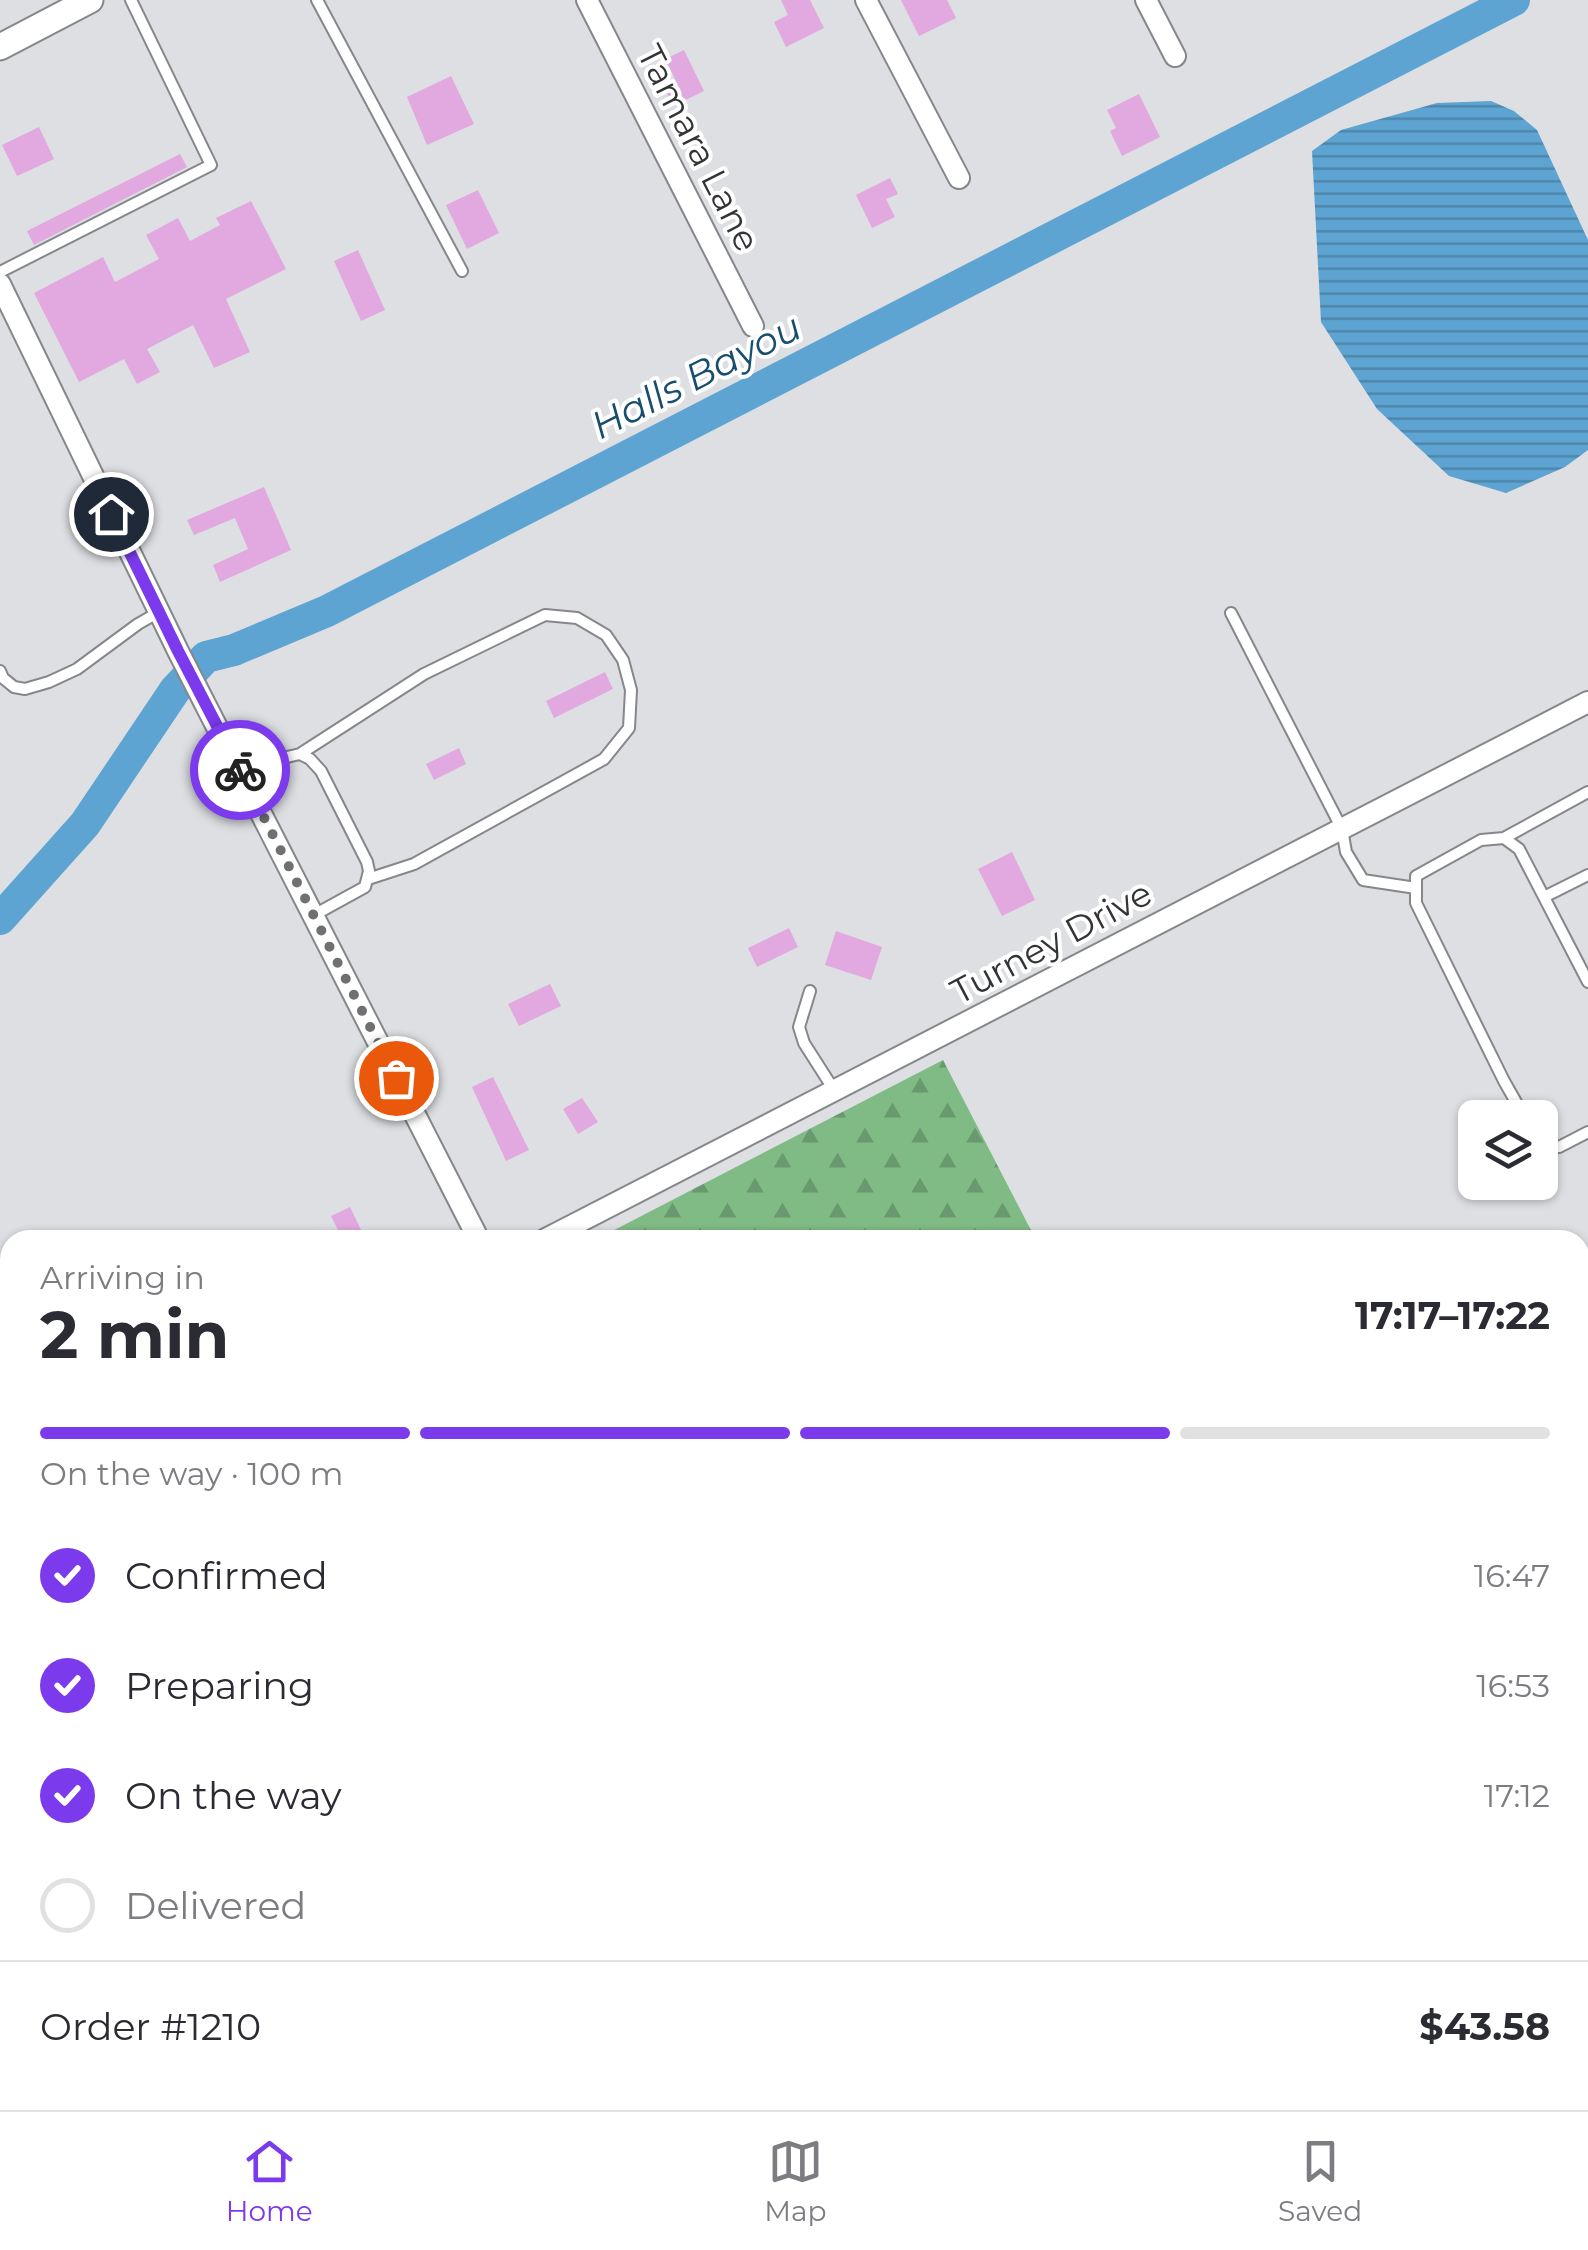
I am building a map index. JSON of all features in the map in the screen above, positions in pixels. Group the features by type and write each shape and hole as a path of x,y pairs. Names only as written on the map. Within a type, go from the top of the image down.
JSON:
{"street":[{"path":"0,46 56,8 90,0"},
{"name":"Tamara Lane","path":"587,0 753,326"},
{"path":"866,0 959,178"},
{"path":"1146,0 1175,56"},
{"path":"0,284 178,651 474,1230"},
{"name":"Turney Drive","path":"563,1230 1588,702"}],"lane":[{"path":"0,272 211,165 131,0"},
{"path":"317,0 462,271"},
{"path":"0,672 14,687 26,689 49,682 78,669 159,612"},
{"path":"1231,614 1342,829 1346,852 1363,880 1416,888"},
{"path":"246,780 300,754 424,674 545,615 577,618 606,635 623,660 632,690 630,728 604,759 414,864 368,879"},
{"path":"300,754 321,771 367,862 365,887 314,916"},
{"path":"1514,1100 1416,903 1416,876 1481,840 1504,838 1588,792"},
{"path":"1504,838 1518,849 1588,982"},
{"path":"1544,897 1588,876"},
{"path":"810,991 799,1028 804,1044 834,1091"},
{"path":"1558,1147 1588,1132"}],"green space":[{"path":"943,1060 1031,1230 614,1230"}],"water":[{"path":"1491,101 1514,111 1537,130 1588,240 1588,450 1565,467 1506,493 1449,476 1377,409 1321,322 1312,151 1341,130 1437,103"}],"building":[{"path":"781,0 810,0 824,28 786,47 774,22 788,15"},
{"path":"901,0 947,0 956,18 919,36"},
{"path":"684,50 704,91 673,106 663,85 675,79 665,59"},
{"path":"451,76 474,124 427,145 407,97"},
{"path":"1139,94 1160,137 1122,156 1110,131 1116,128 1107,110"},
{"path":"39,127 54,159 17,176 2,145"},
{"path":"180,154 187,167 34,245 27,231"},
{"path":"890,178 898,194 886,199 895,217 872,228 856,195"},
{"path":"478,190 499,233 467,249 446,205"},
{"path":"251,201 286,269 226,299 250,352 214,368 193,325 147,349 160,372 137,384 124,359 79,382 34,293 103,257 115,282 159,259 146,235 178,218 190,241 220,225 216,218"},
{"path":"358,250 385,310 361,321 334,261"},
{"path":"264,487 291,550 220,582 213,565 248,549 235,518 194,535 187,520"},
{"path":"605,672 613,689 554,718 546,701"},
{"path":"459,748 466,764 434,780 426,764"},
{"path":"1012,852 1035,900 1002,916 978,869"},
{"path":"789,928 798,947 757,967 748,948"},
{"path":"836,931 882,947 871,980 825,965"},
{"path":"550,984 561,1006 519,1026 508,1004"},
{"path":"493,1077 529,1150 506,1161 472,1087"},
{"path":"582,1098 598,1122 578,1134 563,1109"},
{"path":"350,1207 361,1230 338,1230 331,1216"}],"waterway":[{"name":"Halls Bayou","path":"0,919 85,824 175,690 206,657 234,650 327,611 1514,0"}],"way so far":[{"path":"240,770 396,1078"}],"route":[{"path":"111,514 240,770"}]}
